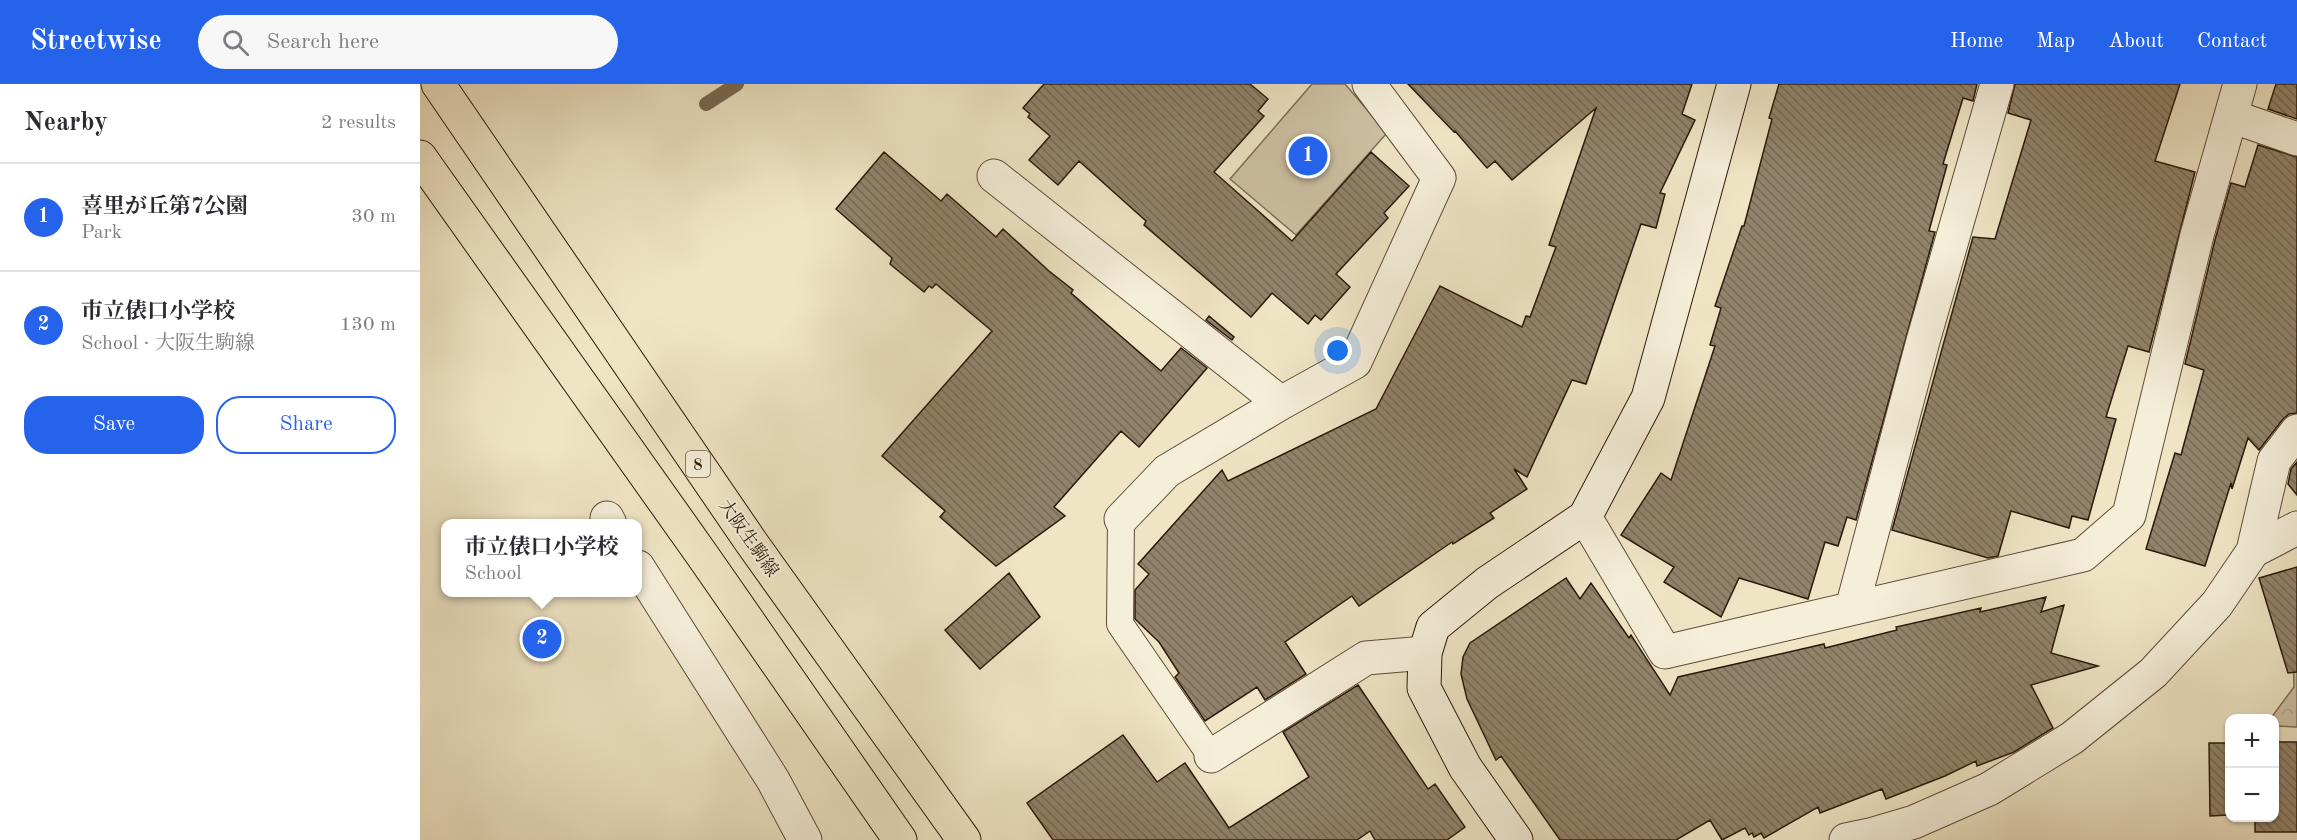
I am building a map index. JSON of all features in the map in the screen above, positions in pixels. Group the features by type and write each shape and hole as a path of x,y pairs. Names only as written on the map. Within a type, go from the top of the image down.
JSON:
{"main road":[{"name":"大阪生駒線","path":"438,84 751,542 964,840"},
{"path":"420,157 705,559 900,840"}],"street":[{"path":"1121,519 1167,471 1354,362 1439,178 1369,84"},
{"path":"1516,840 1465,767 1424,688 1425,653 1433,627 1487,583 1585,517 1648,398 1734,84"},
{"path":"1852,608 1923,341 1997,84"},
{"path":"1585,517 1665,652 2083,555 2129,515 2197,235 2240,84"},
{"path":"2230,116 2297,139"},
{"path":"994,176 1281,403"},
{"path":"1846,840 1914,822 1989,789 2072,738 2153,673 2217,604 2253,551 2274,461 2297,431"},
{"path":"2253,551 2297,528"},
{"path":"642,573 773,780 805,840"},
{"path":"1210,756 1366,658 1425,653"}],"lane":[{"path":"1121,519 1120,624 1210,756"}],"green space":[{"path":"1312,84 1345,84 1387,133 1296,235 1230,179"},
{"path":"2297,650 2297,727 2279,726 2279,714 2274,714 2294,687 2293,651"}],"building":[{"path":"1044,84 1250,84 1268,99 1258,111 1264,116 1214,172 1292,241 1371,152 1409,186 1384,213 1388,218 1336,274 1350,287 1321,320 1315,315 1308,324 1272,293 1251,317 1144,225 1146,221 1079,161 1058,185 1029,160 1050,136 1028,117 1030,114 1023,108"},
{"path":"1408,84 1692,84 1682,114 1695,120 1660,193 1665,194 1656,228 1641,224 1586,384 1572,380 1527,477 1514,469 1527,489 1490,513 1494,518 1453,544 1452,542 1359,606 1352,596 1285,642 1306,674 1265,700 1257,687 1205,721 1175,677 1179,673 1159,642 1135,619 1135,590 1149,574 1138,564 1222,470 1228,481 1376,409 1440,286 1522,327 1526,316 1530,317 1556,247 1549,245 1596,108 1512,180 1495,161 1487,168 1455,131"},
{"path":"1779,84 1977,84 1973,101 1963,98 1943,164 1947,165 1929,231 1935,232 1856,520 1847,517 1838,546 1825,542 1808,599 1739,578 1721,617 1664,582 1674,567 1621,535 1661,473 1671,480 1715,346 1710,345 1721,308 1715,306 1742,226 1744,226"},
{"path":"2015,84 2180,84 2155,161 2195,172 2149,352 2128,346 2106,417 2116,419 2088,520 2072,516 2069,528 2011,511 1998,556 1988,558 1892,530 1973,237 1995,239 2031,120 2008,113"},
{"path":"2276,84 2297,84 2297,119 2268,109"},
{"path":"2258,145 2297,157 2297,413 2289,414 2283,419 2259,450 2248,438 2205,566 2146,549 2175,453 2181,455 2204,370 2185,364 2215,240 2231,183 2245,187"},
{"path":"884,152 941,201 947,194 996,237 1003,229 1073,290 1071,293 1161,371 1181,348 1207,368 1139,447 1121,431 1054,507 1065,516 996,566 940,517 945,511 882,456 992,331 936,284 932,288 929,286 924,292 890,264 892,258 836,209"},
{"path":"1209,316 1234,337 1232,340 1206,320"},
{"path":"2297,462 2297,495 2288,484 2291,469"},
{"path":"2297,567 2297,672 2288,673 2259,578"},
{"path":"1009,573 1040,617 980,669 945,630"},
{"path":"1566,578 1580,599 1591,583 1629,638 1631,635 1670,695 1678,677 1824,644 1825,648 1897,630 1896,627 1981,608 1980,612 2046,597 2041,612 2064,605 2051,653 2098,666 2031,685 2053,728 2014,752 1977,766 1976,761 1886,799 1882,789 1820,813 1818,807 1764,838 1761,833 1754,837 1752,833 1749,835 1745,828 1722,840 1710,820 1676,840 1560,840 1501,756 1496,760 1467,699 1461,674 1463,657 1470,643"},
{"path":"1358,685 1428,789 1435,784 1465,827 1447,840 1375,840 1370,831 1357,840 1053,840 1027,803 1123,735 1157,782 1185,763 1229,828 1309,777 1283,732"},
{"path":"2279,742 2297,742 2297,832 2255,832 2255,822 2279,822"},
{"path":"2209,743 2225,743 2225,815 2210,816"}],"waterway":[{"path":"706,104 737,84"}],"place":[{"name":"喜里が丘第7公園","path":"1308,156"},
{"name":"市立俵口小学校","path":"542,639"}]}
